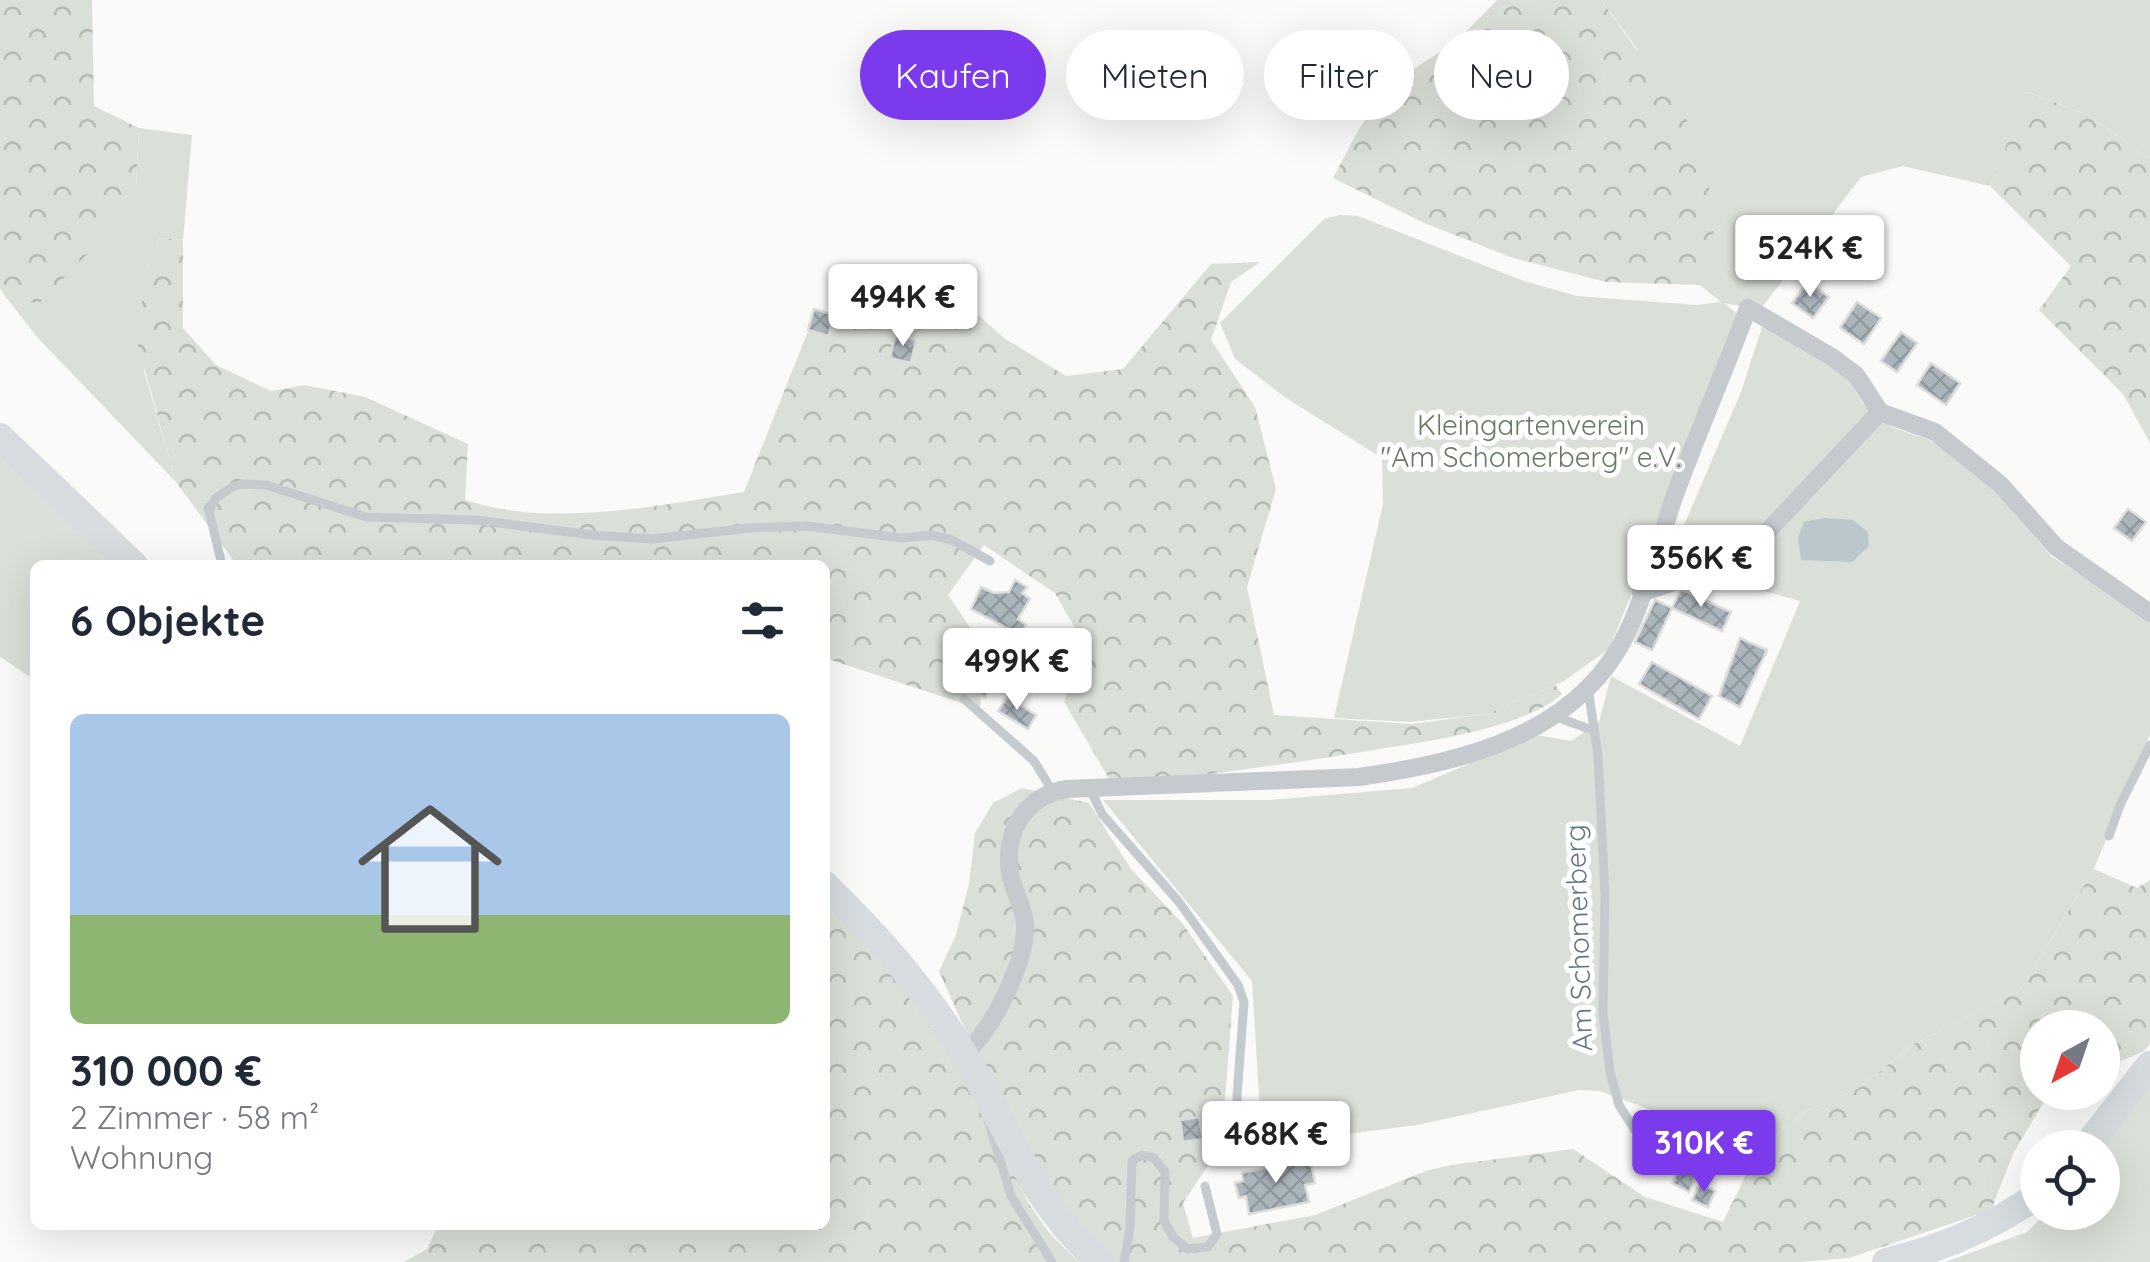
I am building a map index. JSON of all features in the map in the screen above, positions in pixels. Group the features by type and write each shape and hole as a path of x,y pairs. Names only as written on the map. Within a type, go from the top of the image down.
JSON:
{"main road":[{"path":"0,437 129,560"},
{"path":"830,889 884,947 938,1014 1054,1214 1101,1262"},
{"path":"2099,1130 2150,1065"},
{"path":"1886,1262 1967,1237 2020,1208"}],"street":[{"path":"964,1054 978,1043 990,1024 1010,983 1026,930 1010,874 1009,842 1029,805 1052,792 1359,777 1400,771 1474,754 1530,733 1588,687 1607,666 1628,630 1748,308 1832,357 1856,376 1880,412 1936,432 2000,484 2056,548 2150,613"},
{"path":"1641,593 1729,564 1747,553 1880,412"}],"lane":[{"path":"221,560 209,511 216,498 242,484 266,485 366,517 476,520 592,536 652,539 808,526 902,538 931,535 952,540 990,560"},
{"name":"Am Schomerberg","path":"1588,687 1598,756 1605,894 1603,1013 1610,1072 1620,1105 1635,1130 1669,1146 1741,1164"},
{"path":"964,700 1034,760 1052,792"},
{"path":"1554,716 1592,730"},
{"path":"2108,836 2150,745"},
{"path":"1090,789 1102,814 1179,902 1238,985 1244,1002 1238,1133"},
{"path":"995,1107 989,1112 988,1122 1011,1196 1052,1262"},
{"path":"1124,1262 1130,1229 1132,1161 1142,1155 1154,1158 1165,1172 1164,1221 1172,1237 1187,1249 1208,1247 1217,1234 1205,1186"}],"green space":[{"path":"0,0 92,0 94,106 139,128 136,187 104,237 38,304 5,296 0,288"},
{"path":"1497,0 1601,0 1702,141 1715,228 1700,285 1606,282 1510,257 1422,222 1333,178 1365,120 1414,120 1414,69 1434,56 1434,120 1569,120 1569,30 1468,30"},
{"name":"Kleingartenverein \"Am Schomerberg\" e.V.","path":"1601,0 2150,0 2150,159 2088,115 2029,92 1990,186 1903,166 1861,177 1760,310 1724,303 1737,314 1717,387 1609,649 1564,681 1487,714 1410,722 1334,718 1383,504 1382,458 1286,398 1235,359 1220,323 1324,219 1340,215 1358,216 1524,281 1577,296 1697,305 1721,302 1700,285 1714,228 1636,47"},
{"path":"2028,92 2088,115 2150,159 2150,443 2123,394 2039,310 2071,266 1990,186"},
{"path":"139,128 192,135 183,240 160,238 146,271 144,371 176,482 38,338 5,296 38,303 136,187"},
{"path":"160,238 183,240 183,328 216,365 271,391 304,385 365,397 468,444 465,500 532,513 568,513 640,508 744,492 814,316 849,328 891,308 960,299 1004,338 1066,376 1123,369 1211,264 1260,262 1231,282 1211,340 1255,407 1276,489 1247,587 1274,715 1411,724 1487,714 1555,685 1562,694 1525,716 1450,737 1114,787 1064,702 1084,644 1055,593 984,545 948,595 984,648 980,709 830,660 830,560 233,560 176,482 137,342 146,271"},
{"path":"1763,324 1848,378 1862,403 1892,427 1929,440 1962,460 1981,475 2051,556 2150,620 2150,734 2094,869 2021,989 1914,1044 1859,1088 1805,1112 1758,1150 1600,1091 1579,1090 1417,1125 1262,1145 1252,981 1103,800 1269,800 1412,788 1537,735 1571,741 1599,722 1611,676 1740,746 1800,601 1713,577 1676,544 1741,392"},
{"path":"0,449 114,560 30,560 30,677 0,657"},
{"path":"1022,788 1089,803 1131,869 1183,924 1233,996 1225,1100 1227,1147 1211,1161 1183,1203 1193,1238 1315,1215 1451,1165 1573,1149 1645,1197 1723,1222 1758,1150 1805,1112 1859,1088 1914,1044 2021,989 2094,869 2137,888 2150,880 2150,1044 2143,1052 2120,1061 2120,1010 2020,1010 2020,1110 2039,1110 2027,1130 2020,1130 2020,1142 1991,1210 1849,1258 1799,1262 1113,1262 1095,1251 1013,1139 939,971 956,935 969,884 975,833 993,803"},
{"path":"830,904 909,990 970,1081 1029,1204 1051,1235 1079,1262 404,1262 427,1249 436,1230 830,1230"},
{"path":"2150,1086 2150,1262 1945,1262 2029,1230 2120,1230 2120,1130 2115,1130"}],"shaded area":[{"path":"1823,518 1853,520 1868,532 1869,546 1852,562 1801,560 1798,537 1804,522"}],"building":[{"path":"1808,281 1829,297 1813,318 1792,303"},
{"path":"1857,302 1881,318 1864,344 1840,328"},
{"path":"814,309 834,315 828,336 808,330"},
{"path":"1901,332 1917,343 1897,372 1881,361"},
{"path":"895,336 916,340 911,363 890,358"},
{"path":"1931,363 1960,383 1946,405 1917,385"},
{"path":"2128,509 2146,522 2132,541 2114,528"},
{"path":"1015,580 1027,587 1022,593 1030,599 1018,619 1026,625 1020,635 971,609 981,587 994,593 1009,592"},
{"path":"1681,589 1731,612 1722,631 1672,608"},
{"path":"1655,600 1672,608 1652,650 1635,642"},
{"path":"1047,635 1058,639 1058,645 1077,652 1067,679 1028,664 1038,637 1045,639"},
{"path":"1740,638 1767,650 1740,707 1719,696"},
{"path":"1652,662 1712,696 1699,719 1639,684"},
{"path":"977,675 992,683 985,697 970,690"},
{"path":"1007,697 1036,715 1028,729 998,711"},
{"path":"1199,1117 1203,1139 1183,1142 1180,1120"},
{"path":"1685,1157 1702,1165 1689,1192 1672,1183"},
{"path":"1310,1159 1315,1183 1305,1185 1309,1202 1249,1214 1246,1196 1239,1198 1235,1183 1243,1181 1242,1173"},
{"path":"1700,1183 1715,1191 1708,1207 1692,1200"}]}
